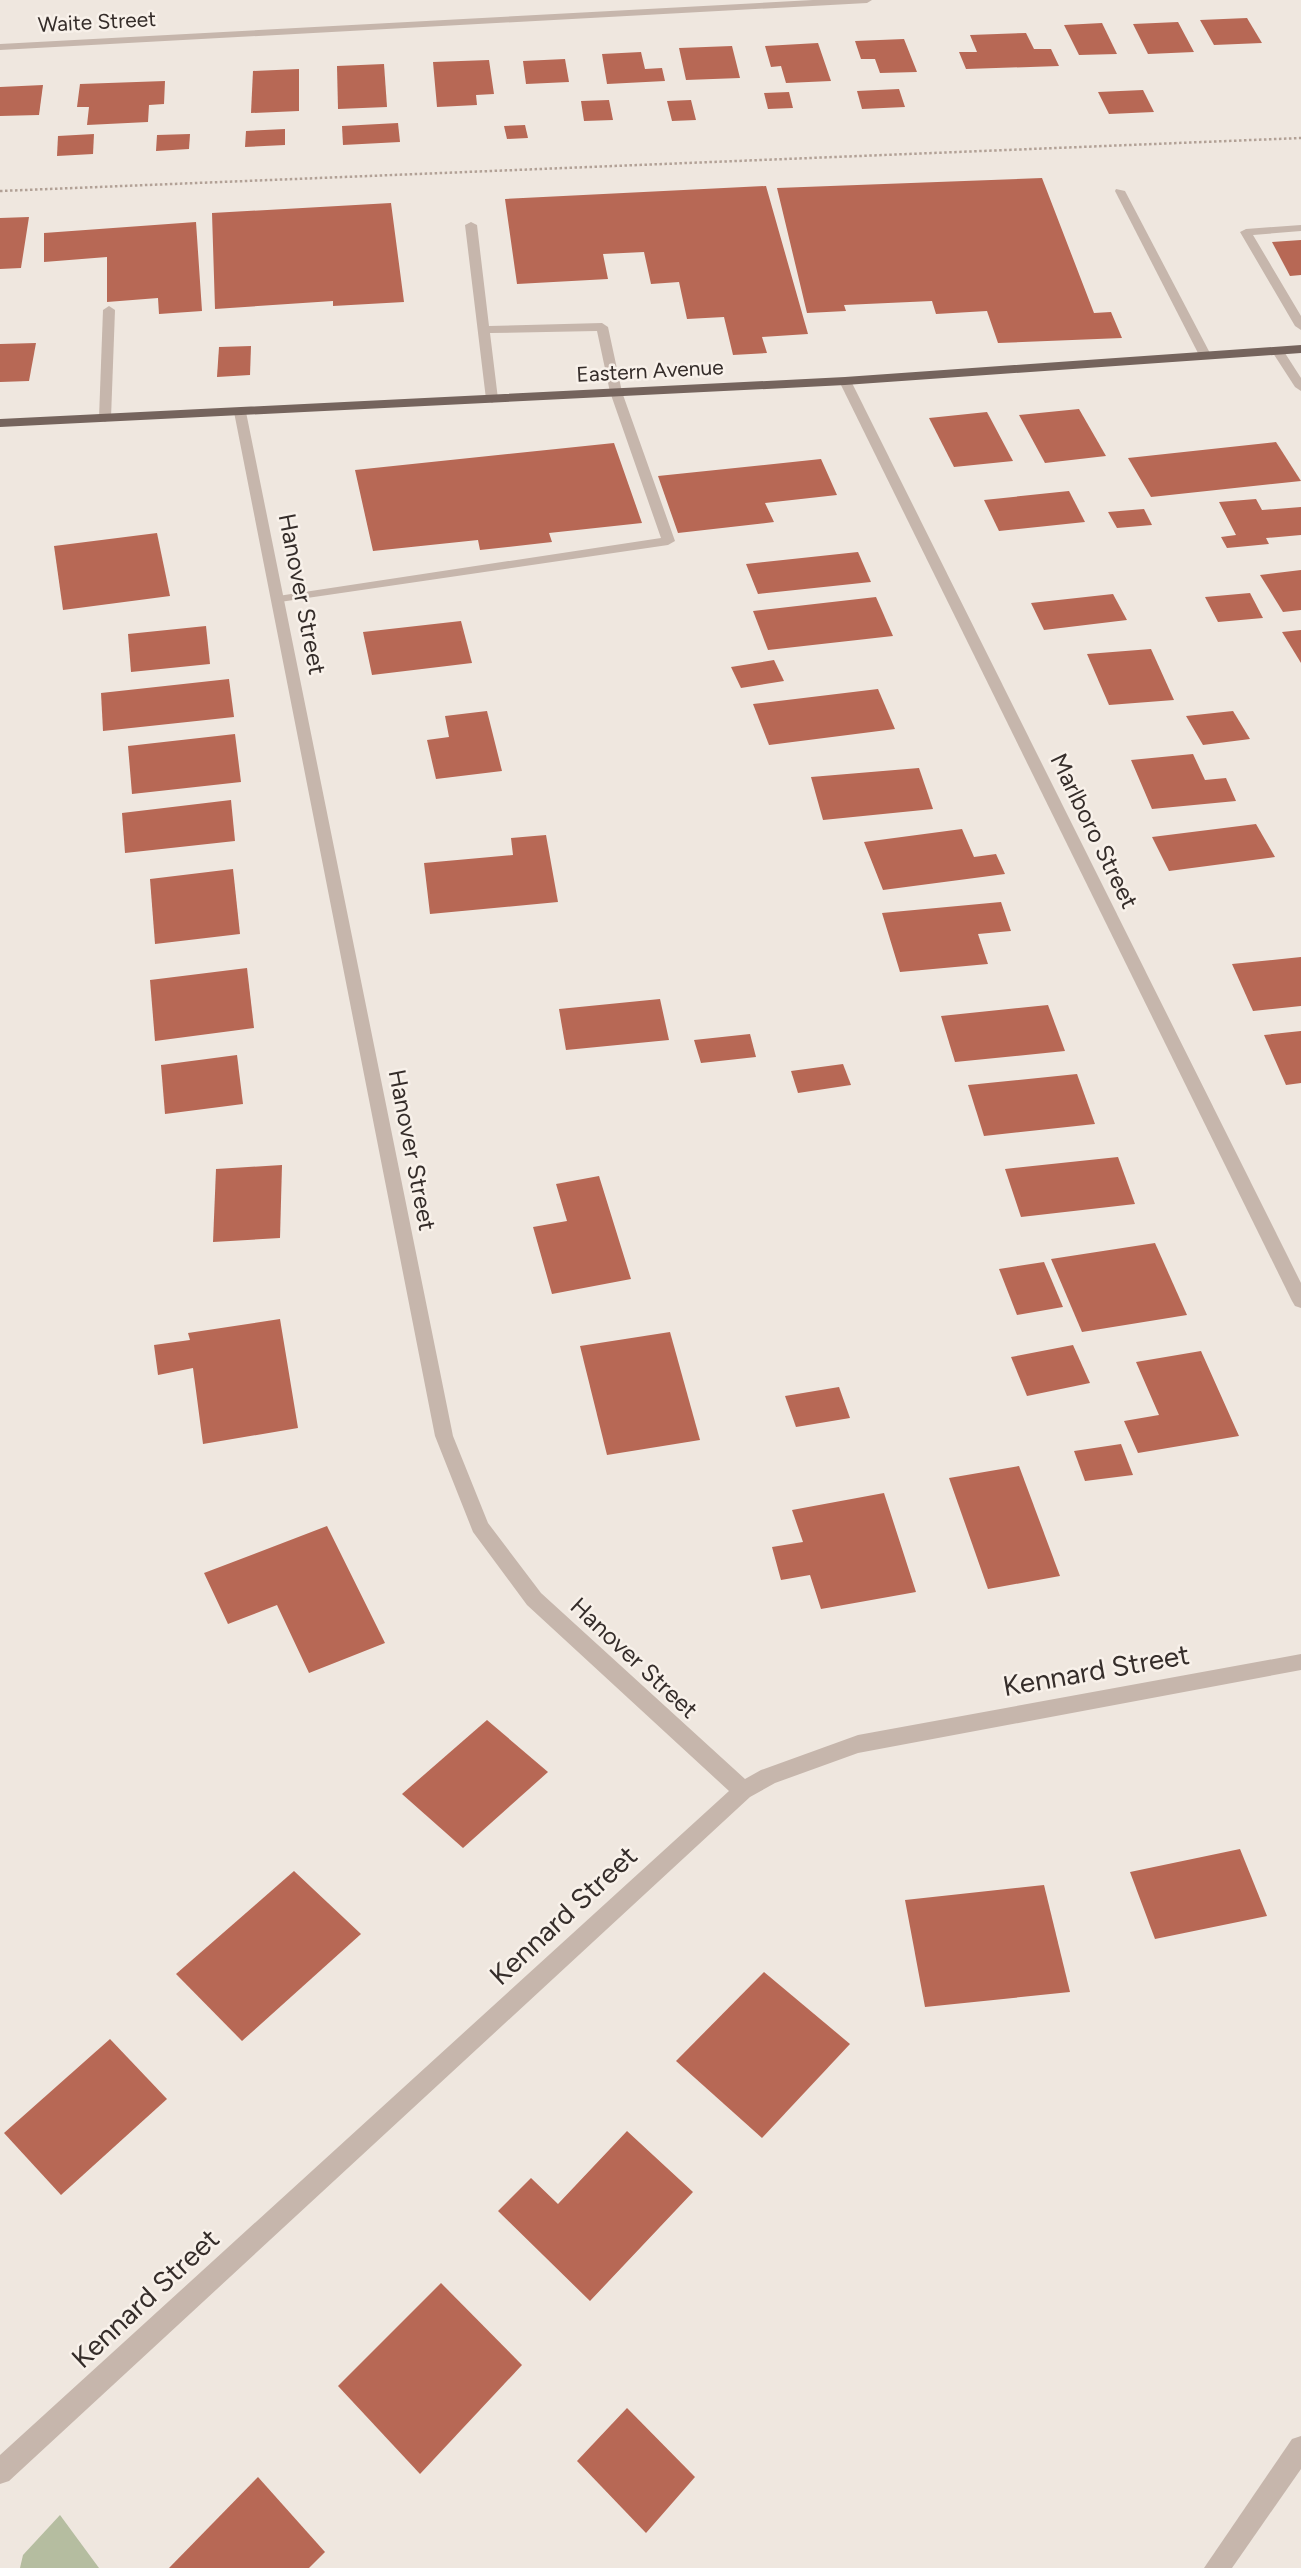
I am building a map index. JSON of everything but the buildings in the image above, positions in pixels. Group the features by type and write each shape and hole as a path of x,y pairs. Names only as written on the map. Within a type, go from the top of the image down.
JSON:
{"main road":[{"name":"Eastern Avenue","path":"0,423 845,381 1301,349"}],"street":[{"name":"Waite Street","path":"0,47 867,0"},
{"path":"1120,191 1205,355"},
{"path":"471,225 492,399"},
{"path":"1301,228 1246,232 1285,303 1301,326"},
{"path":"1285,303 1301,303"},
{"path":"105,418 109,310"},
{"path":"278,600 667,541 616,392 602,327 484,330"},
{"path":"1277,350 1301,387"},
{"name":"Marlboro Street","path":"845,381 1301,1301"},
{"name":"Hanover Street","path":"240,412 444,1436 460,1481 480,1527 534,1599 743,1791"},
{"name":"Kennard Street","path":"0,2472 743,1791 768,1776 858,1744 1301,1662"},
{"path":"1217,2568 1301,2448"}],"path":[{"path":"0,191 1301,138"}],"green space":[{"path":"60,2515 99,2568 20,2568 23,2555"}]}
